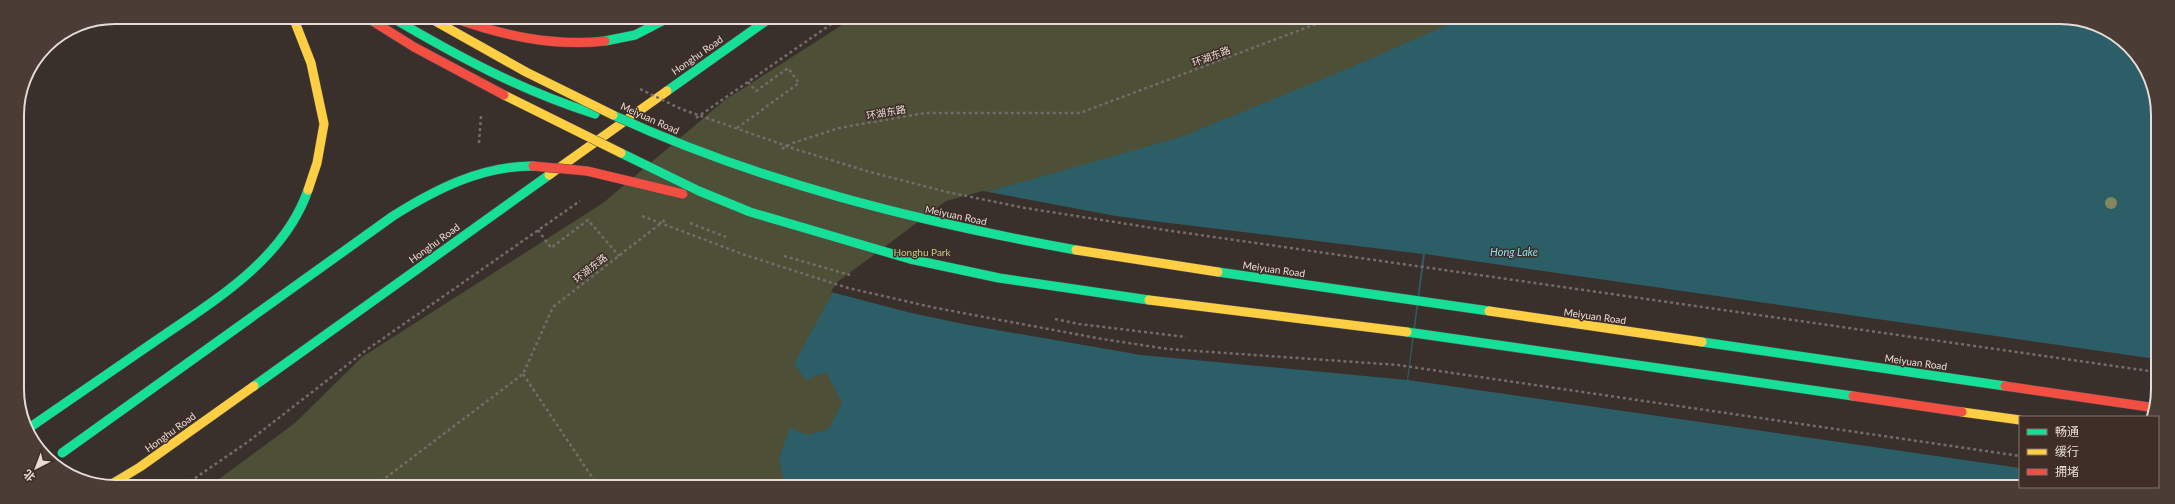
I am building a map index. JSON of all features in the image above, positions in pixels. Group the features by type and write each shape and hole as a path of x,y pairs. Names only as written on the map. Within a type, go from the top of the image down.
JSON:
{"main road":[{"path":"32,427 217,298 253,269 282,238 305,198 318,163 324,124 311,63 296,24"},
{"path":"377,24 414,47 518,102 699,191 750,212"},
{"path":"403,24 446,50 536,95 623,122"},
{"name":"Meiyuan Road","path":"439,24 458,36 594,105 703,153 839,198 925,220 1010,238 1120,258 2149,407"},
{"path":"474,24 506,34 534,40 577,41 611,40 636,34 656,24"},
{"name":"Honghu Road","path":"118,480 146,462 762,24"},
{"path":"60,455 393,216 432,192 467,178 505,168 535,165 554,165 641,182 910,259 999,278 1109,295 1452,338 2019,420"}],"path":[{"path":"690,122 831,24"},
{"name":"环湖东路","path":"776,152 790,144 839,128 925,113 1080,113 1316,24"},
{"path":"738,128 799,83 788,68 756,91 748,82"},
{"path":"640,89 681,109 798,150 870,172 947,192 1025,208 1172,231 2151,371"},
{"path":"192,480 249,441 365,351 583,198"},
{"name":"环湖东路","path":"523,374 552,307 668,217"},
{"path":"538,230 551,248 588,220 619,256"},
{"path":"383,480 523,374 594,480"}],"green space":[{"name":"Hong Lake","path":"844,24 2060,24 2078,26 2100,33 2124,51 2142,75 2149,97 2150,109 2020,416 2019,416 2019,480 218,480 295,423 362,357 603,203 725,100"}],"water":[{"name":"Hong Lake","path":"1449,24 2060,24 2078,26 2100,33 2124,51 2136,65 2142,75 2150,103 2151,389 2149,408 2019,416 2019,480 784,480 779,458 790,428 808,435 829,429 842,402 826,372 806,380 794,364 837,285 948,203 1181,137 1352,67"}],"pier":[{"path":"983,191 1116,216 1423,254 1407,380 1141,355 968,325 907,312 831,292 836,283 946,201"},
{"path":"1425,254 2151,358 2151,389 2147,416 2019,416 2019,468 1408,380"}],"traffic: fast":[{"path":"403,24 490,72 542,95 595,114"},
{"path":"605,41 635,35 656,24"},
{"path":"667,91 762,24"},
{"path":"613,115 725,161 840,197 957,226 1076,250"},
{"path":"621,153 699,191 750,212 910,259 999,278 1149,300"},
{"path":"62,453 409,206 442,188 477,175 495,170 533,166"},
{"path":"254,386 549,175"},
{"path":"32,426 197,313 242,279 263,260 281,239 296,216 308,190"},
{"path":"1218,272 1489,311"},
{"path":"1407,332 1853,396"},
{"path":"1702,342 2005,386"}],"traffic: slow":[{"path":"296,24 311,63 324,124 317,163 308,190"},
{"path":"440,24 526,72 613,115"},
{"path":"549,175 667,91"},
{"path":"504,95 621,153"},
{"path":"1076,250 1218,272"},
{"path":"1149,300 1407,332"},
{"path":"1489,311 1702,342"},
{"path":"118,480 140,467 254,386"},
{"path":"1962,412 2019,420"}],"traffic: jam":[{"path":"377,24 414,47 504,95"},
{"path":"473,24 508,34 546,41 605,41"},
{"path":"533,166 587,171 683,194"},
{"path":"2005,386 2149,407"},
{"path":"1853,396 1962,412"}],"park label":[{"name":"Honghu Park","path":"922,252"}]}
